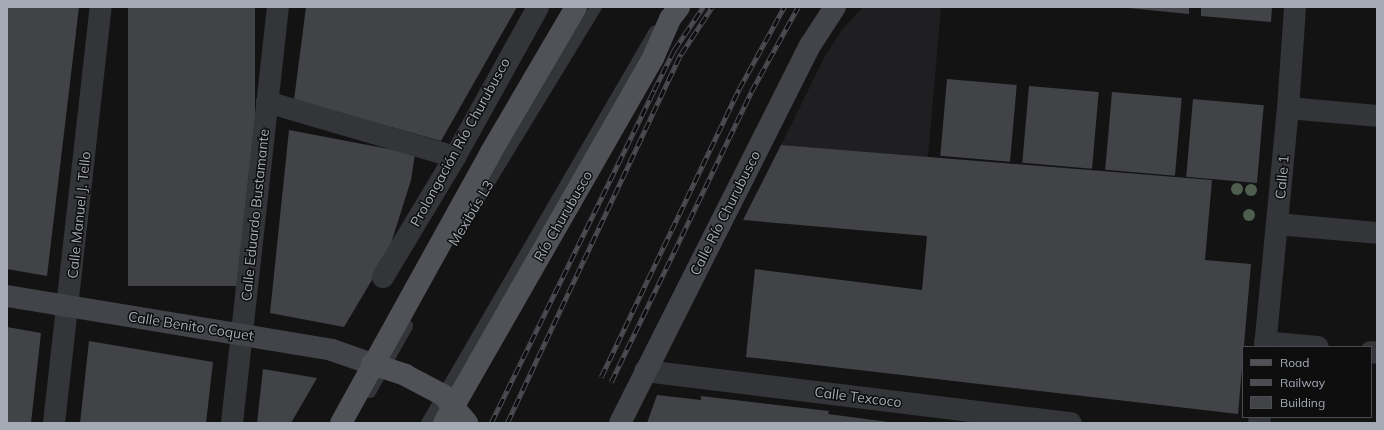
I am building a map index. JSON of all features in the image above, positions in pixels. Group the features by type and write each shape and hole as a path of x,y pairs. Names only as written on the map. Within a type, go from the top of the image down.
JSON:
{"main road":[{"path":"341,423 378,366 576,7"},
{"name":"Río Churubusco","path":"447,408 653,58 670,20 679,7"},
{"path":"378,366 447,408 467,423"}],"street":[{"name":"Calle Manuel J. Tello","path":"54,423 69,306 101,7"},
{"name":"Calle Eduardo Bustamante","path":"232,423 278,7"},
{"name":"Prolongación Río Churubusco","path":"383,277 455,157 538,7"},
{"name":"Calle Río Churubusco","path":"620,423 811,44 835,7"},
{"name":"Calle 1","path":"1265,344 1288,108 1294,7"},
{"path":"267,102 455,157"},
{"path":"1288,108 1377,116"},
{"path":"1277,224 1377,233"},
{"name":"Calle Benito Coquet","path":"7,296 332,350 378,366"},
{"path":"1265,344 1300,346"},
{"name":"Calle Texcoco","path":"645,371 1071,423"}],"lane":[{"name":"Mexibús L3","path":"353,423 378,366 596,7"},
{"path":"427,423 447,408 670,7"}],"shaded area":[{"path":"863,7 941,7 928,157 781,145 825,56 841,31"}],"building":[{"path":"7,7 79,7 47,276 7,269"},
{"path":"128,7 255,7 255,286 128,286"},
{"path":"306,7 517,7 441,141 294,100"},
{"path":"1118,7 1189,7 1189,14"},
{"path":"1201,7 1272,7 1271,22 1201,16"},
{"path":"947,79 1017,85 1010,162 940,156"},
{"path":"1029,86 1099,92 1092,169 1022,163"},
{"path":"1112,92 1182,98 1175,176 1105,170"},
{"path":"1193,99 1264,105 1257,183 1186,177"},
{"path":"289,130 415,154 411,180 388,253 344,327 270,313"},
{"path":"781,145 1212,180 1205,260 1251,264 1244,346 1242,346 1242,368 1238,414 746,357 755,269 922,290 927,236 743,220"},
{"path":"7,327 41,333 31,423 7,423"},
{"path":"89,341 213,362 206,423 80,423"},
{"path":"263,369 317,378 291,423 257,423"},
{"path":"657,395 701,400 701,396 829,411 828,414 896,423 647,423"}],"railway":[{"path":"491,423 674,50 703,7"},
{"path":"507,423 681,54 712,7"},
{"path":"601,377 739,89 784,7"},
{"path":"611,382 751,92 798,7"}]}
